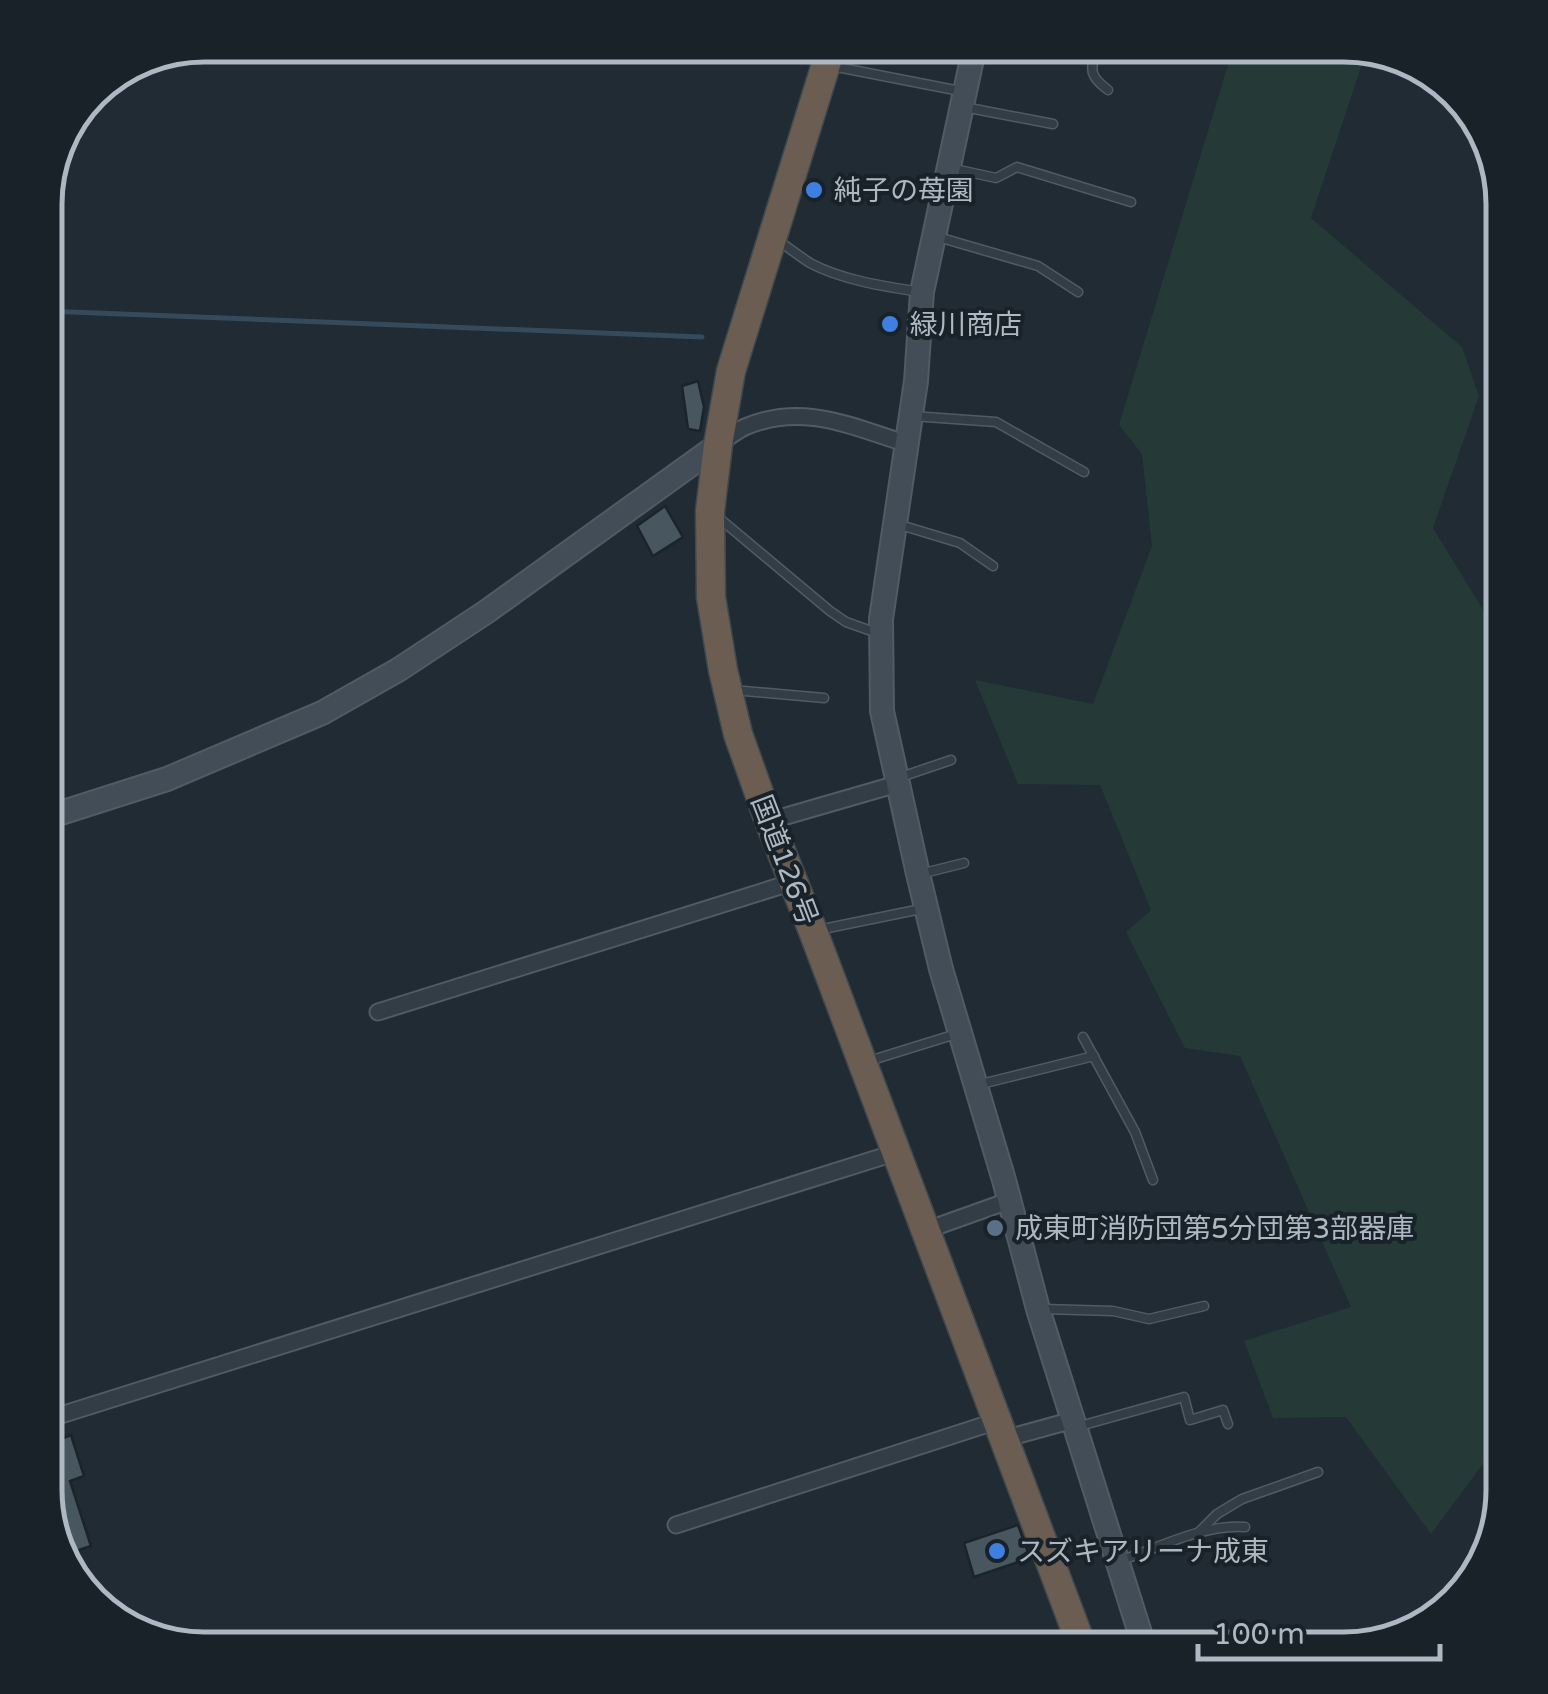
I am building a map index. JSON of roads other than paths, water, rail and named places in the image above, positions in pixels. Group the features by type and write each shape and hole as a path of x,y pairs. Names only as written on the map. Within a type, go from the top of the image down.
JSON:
{"highway":[{"name":"国道126号","path":"827,63 732,371 710,511 711,597 738,734 768,821 1077,1632"}],"street":[{"path":"971,63 922,292 912,416 881,619 882,711 941,970 1038,1309 1140,1632"},
{"path":"63,812 167,779 322,713 398,670 486,612 744,427 785,416 814,415 908,444"},
{"path":"768,821 897,781"},
{"path":"378,1012 793,882"},
{"path":"63,1414 894,1153"},
{"path":"924,1231 1008,1201"},
{"path":"676,1525 1000,1430 1074,1424"}],"lane":[{"path":"853,63 1053,124"},
{"path":"1093,63 1092,75 1108,90"},
{"path":"948,168 996,178 1018,167 1131,202"},
{"path":"934,236 1038,266 1078,292"},
{"path":"773,237 830,271 922,292"},
{"path":"912,416 996,422 1084,472"},
{"path":"710,511 830,611 846,622 881,634"},
{"path":"896,524 960,543 992,566"},
{"path":"728,690 824,698"},
{"path":"897,781 951,760"},
{"path":"918,874 964,863"},
{"path":"812,931 926,908"},
{"path":"862,1064 960,1033"},
{"path":"1084,1037 1135,1132 1154,1180"},
{"path":"976,1086 1094,1056"},
{"path":"1038,1309 1113,1310 1150,1320 1204,1306"},
{"path":"1074,1424 1184,1398 1190,1420 1223,1410 1228,1424"},
{"path":"1198,1534 1217,1514 1242,1499 1318,1472"},
{"path":"1117,1561 1198,1534 1230,1526 1245,1528"}],"waterway":[{"path":"63,312 702,337"}],"place":[{"name":"純子の苺園","path":"814,190"},
{"name":"緑川商店","path":"890,324"},
{"name":"成東町消防団第5分団第3部器庫","path":"995,1228"},
{"name":"スズキアリーナ成東","path":"997,1551"}]}
